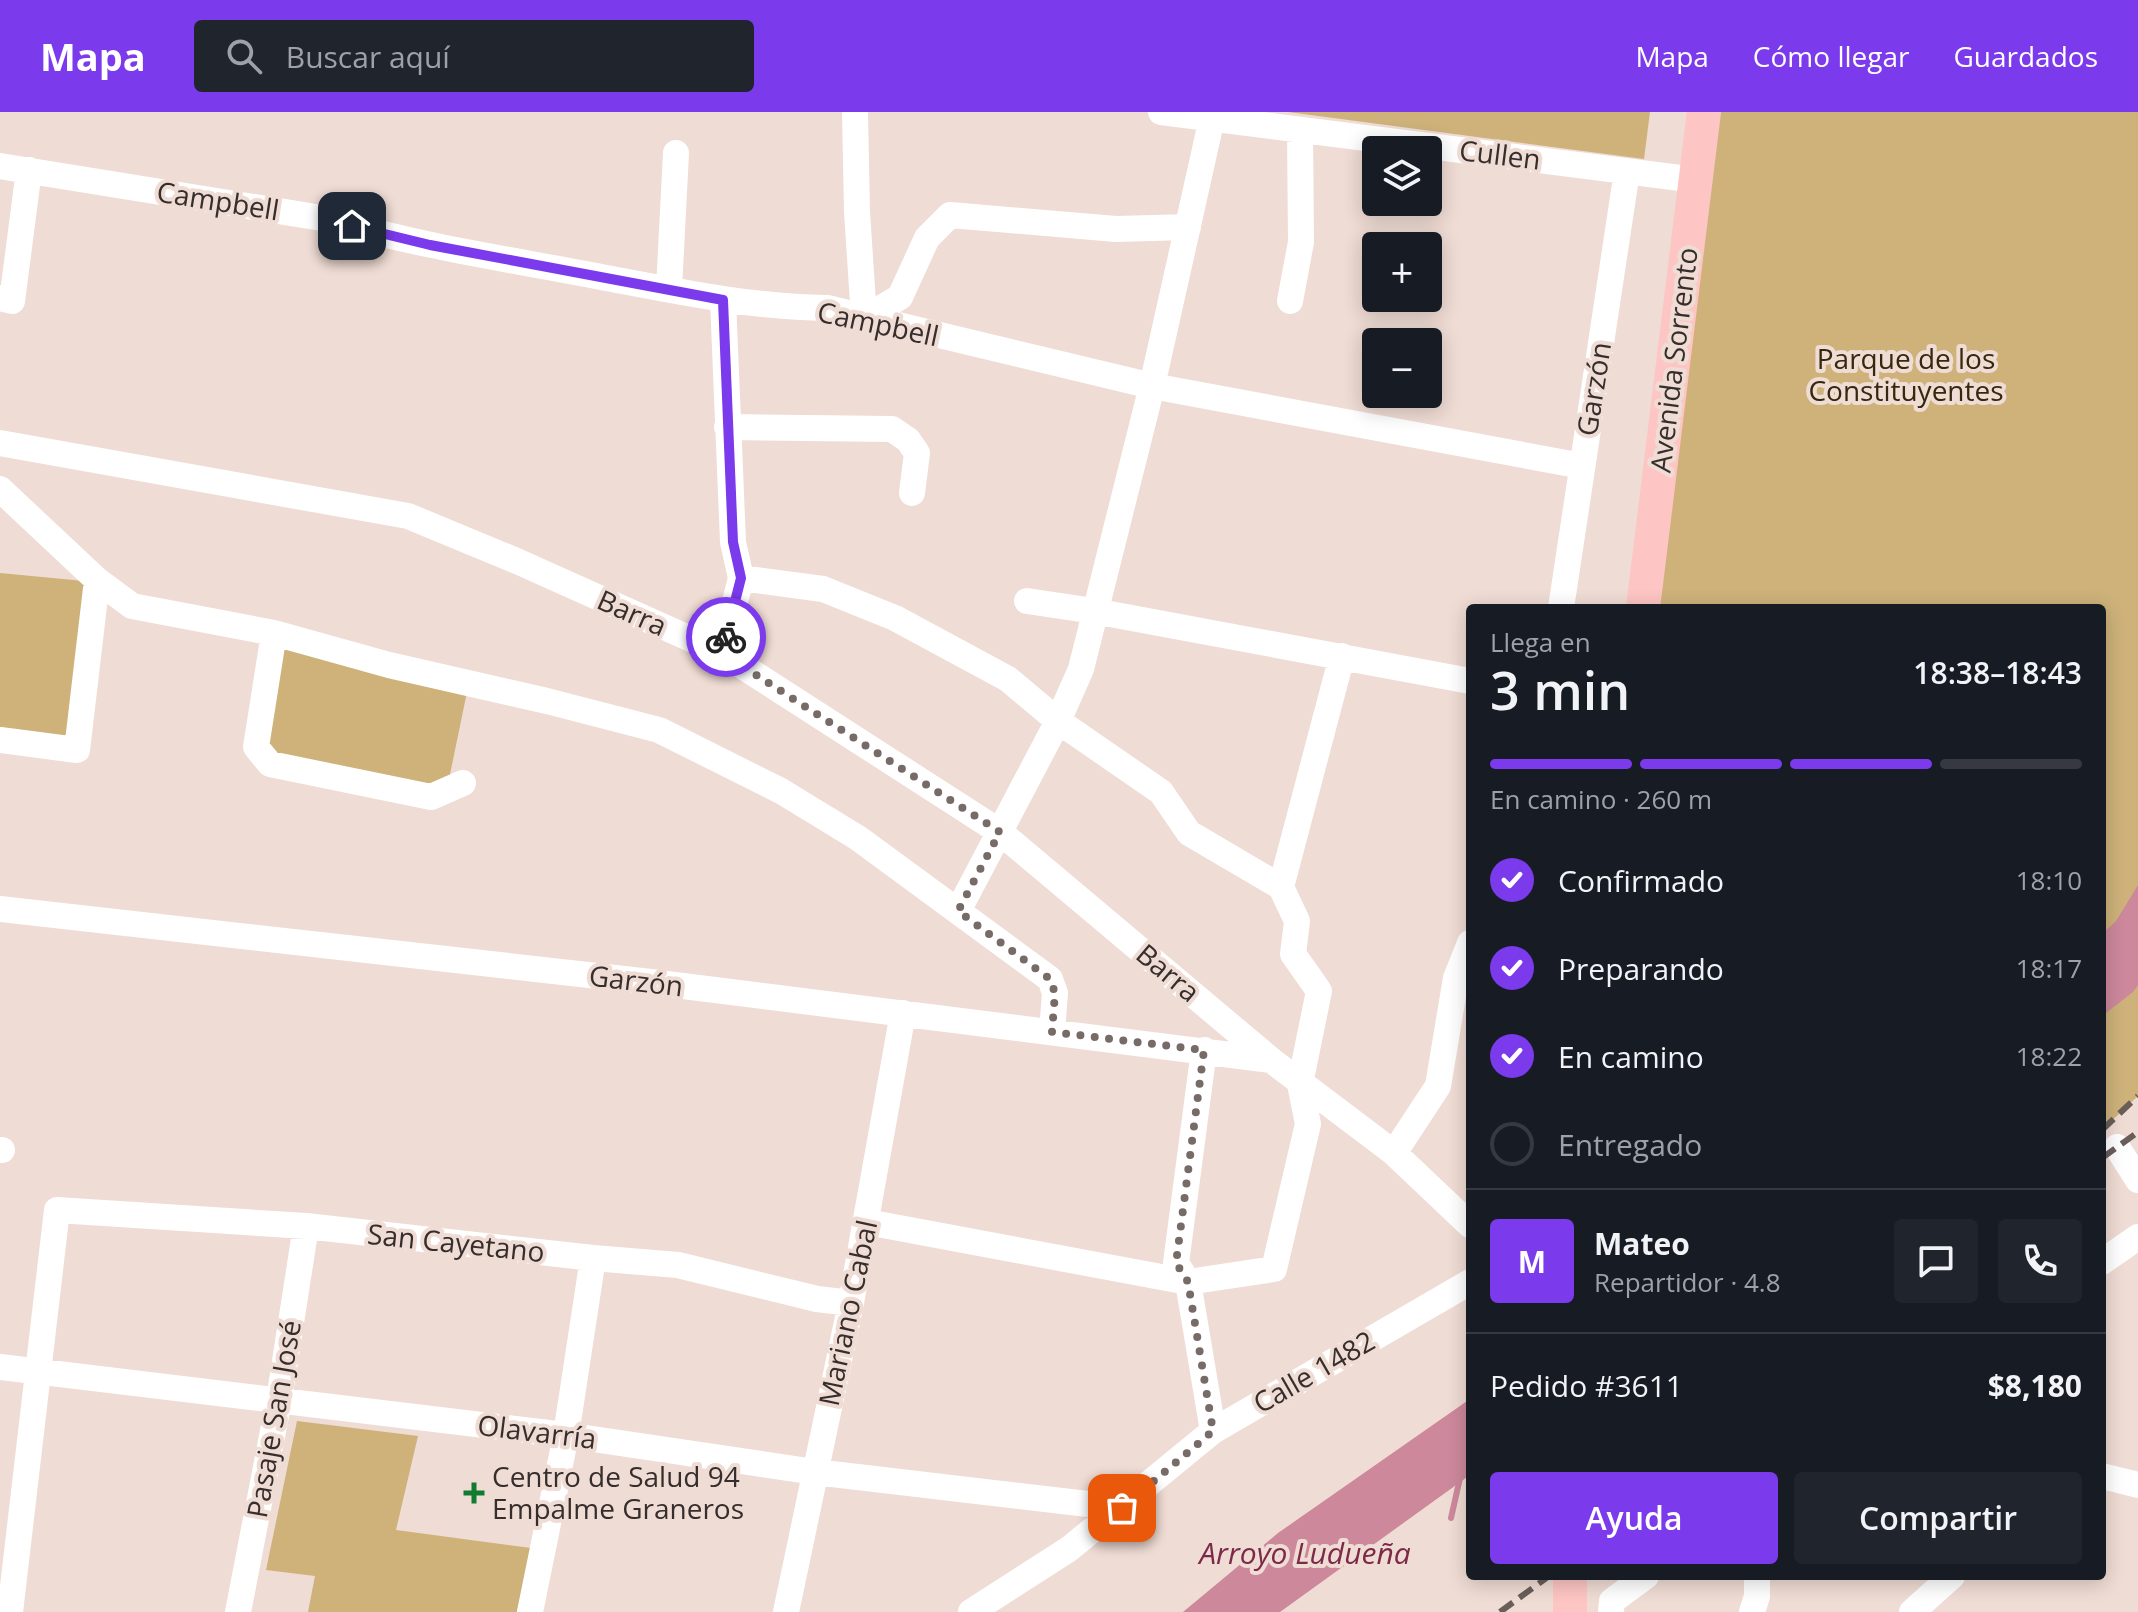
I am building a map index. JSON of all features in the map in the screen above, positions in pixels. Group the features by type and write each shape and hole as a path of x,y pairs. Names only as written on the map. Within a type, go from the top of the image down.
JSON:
{"main road":[{"name":"Avenida Sorrento","path":"1643,604 1704,112"},
{"path":"1570,1580 1570,1612"}],"street":[{"path":"855,112 864,318 900,297 927,238 950,215 1116,229 1188,227"},
{"name":"Cullen","path":"1161,112 1696,180"},
{"path":"958,911 1058,721 1081,669 1152,386 1212,118"},
{"path":"1290,301 1301,242 1300,130"},
{"path":"669,289 676,153"},
{"name":"Campbell","path":"0,166 328,219 430,245 723,300 784,308 827,308 1152,386 1582,466"},
{"path":"0,298 12,301 29,170"},
{"name":"Garzón","path":"1562,604 1627,171"},
{"path":"722,653 741,578 733,542 723,300"},
{"path":"727,427 892,429 908,440 917,453 912,493"},
{"name":"Barra","path":"0,443 408,516 722,653 1000,832 1300,1084 1394,1153 1466,1221"},
{"path":"0,489 97,580 132,606 274,633 389,665 659,730 781,791 858,838 1050,979 1055,993 1052,1032"},
{"path":"741,578 823,589 895,618 1008,679 1058,721 1161,792 1189,833 1281,887 1297,921 1293,954 1319,991 1300,1084 1308,1124 1274,1269 1188,1282 867,1222"},
{"path":"0,740 77,750 97,580"},
{"path":"1027,601 1466,680"},
{"path":"274,633 256,747 270,764 431,797 463,783"},
{"path":"1281,887 1342,656"},
{"name":"Garzón","path":"0,909 635,980 1271,1060"},
{"path":"1394,1153 1438,1086 1456,978 1466,953"},
{"name":"Mariano Cabal","path":"786,1612 867,1222 903,1013"},
{"path":"1204,1050 1176,1263 1188,1282 1213,1431"},
{"path":"2117,1147 2138,1180"},
{"name":"San Cayetano","path":"37,1372 57,1210 306,1226 678,1265 817,1299 851,1303"},
{"name":"Pasaje San José","path":"238,1612 279,1400 306,1226"},
{"path":"2106,1259 2138,1237"},
{"path":"530,1612 566,1435 593,1258"},
{"name":"Calle 1482","path":"971,1612 1069,1549 1213,1431 1466,1284"},
{"name":"Olavarría","path":"0,1367 566,1435 815,1472 1122,1508"},
{"path":"10,1612 37,1372"},
{"path":"2106,1477 2138,1485"},
{"path":"1611,1606 1641,1580"},
{"path":"1752,1612 1757,1596 1757,1580"},
{"path":"1912,1612 1948,1580"}],"green space":[{"path":"1288,112 1650,112 1644,159"},
{"name":"Parque de los Constituyentes","path":"1704,112 2138,112 2138,1096 2106,1126 2106,604 1643,604"},
{"path":"0,573 84,581 88,587 69,742 0,731"},
{"path":"280,643 467,692 448,784 427,788 275,758 263,740"},
{"path":"297,1421 418,1436 396,1530 531,1548 517,1612 308,1612 315,1576 266,1570"}],"water":[{"path":"2138,885 2138,985 2106,1013 2106,930 2116,921"},
{"name":"Arroyo Ludueña","path":"1466,1402 1466,1478 1280,1612 1183,1612 1278,1533"}],"waterway":[{"path":"1451,1518 1460,1478"}],"railway":[{"path":"2106,1126 2138,1096"},
{"path":"2106,1155 2138,1132"},
{"path":"1500,1612 1544,1580"}],"way so far":[{"path":"726,637 722,653 1000,832 958,911 1050,979 1055,993 1052,1032 1204,1050 1176,1263 1188,1282 1213,1431 1122,1508"}],"place":[{"name":"Centro de Salud 94 Empalme Graneros","path":"474,1493"}],"route":[{"path":"352,226 430,245 723,300 733,542 741,578 726,637"}]}
